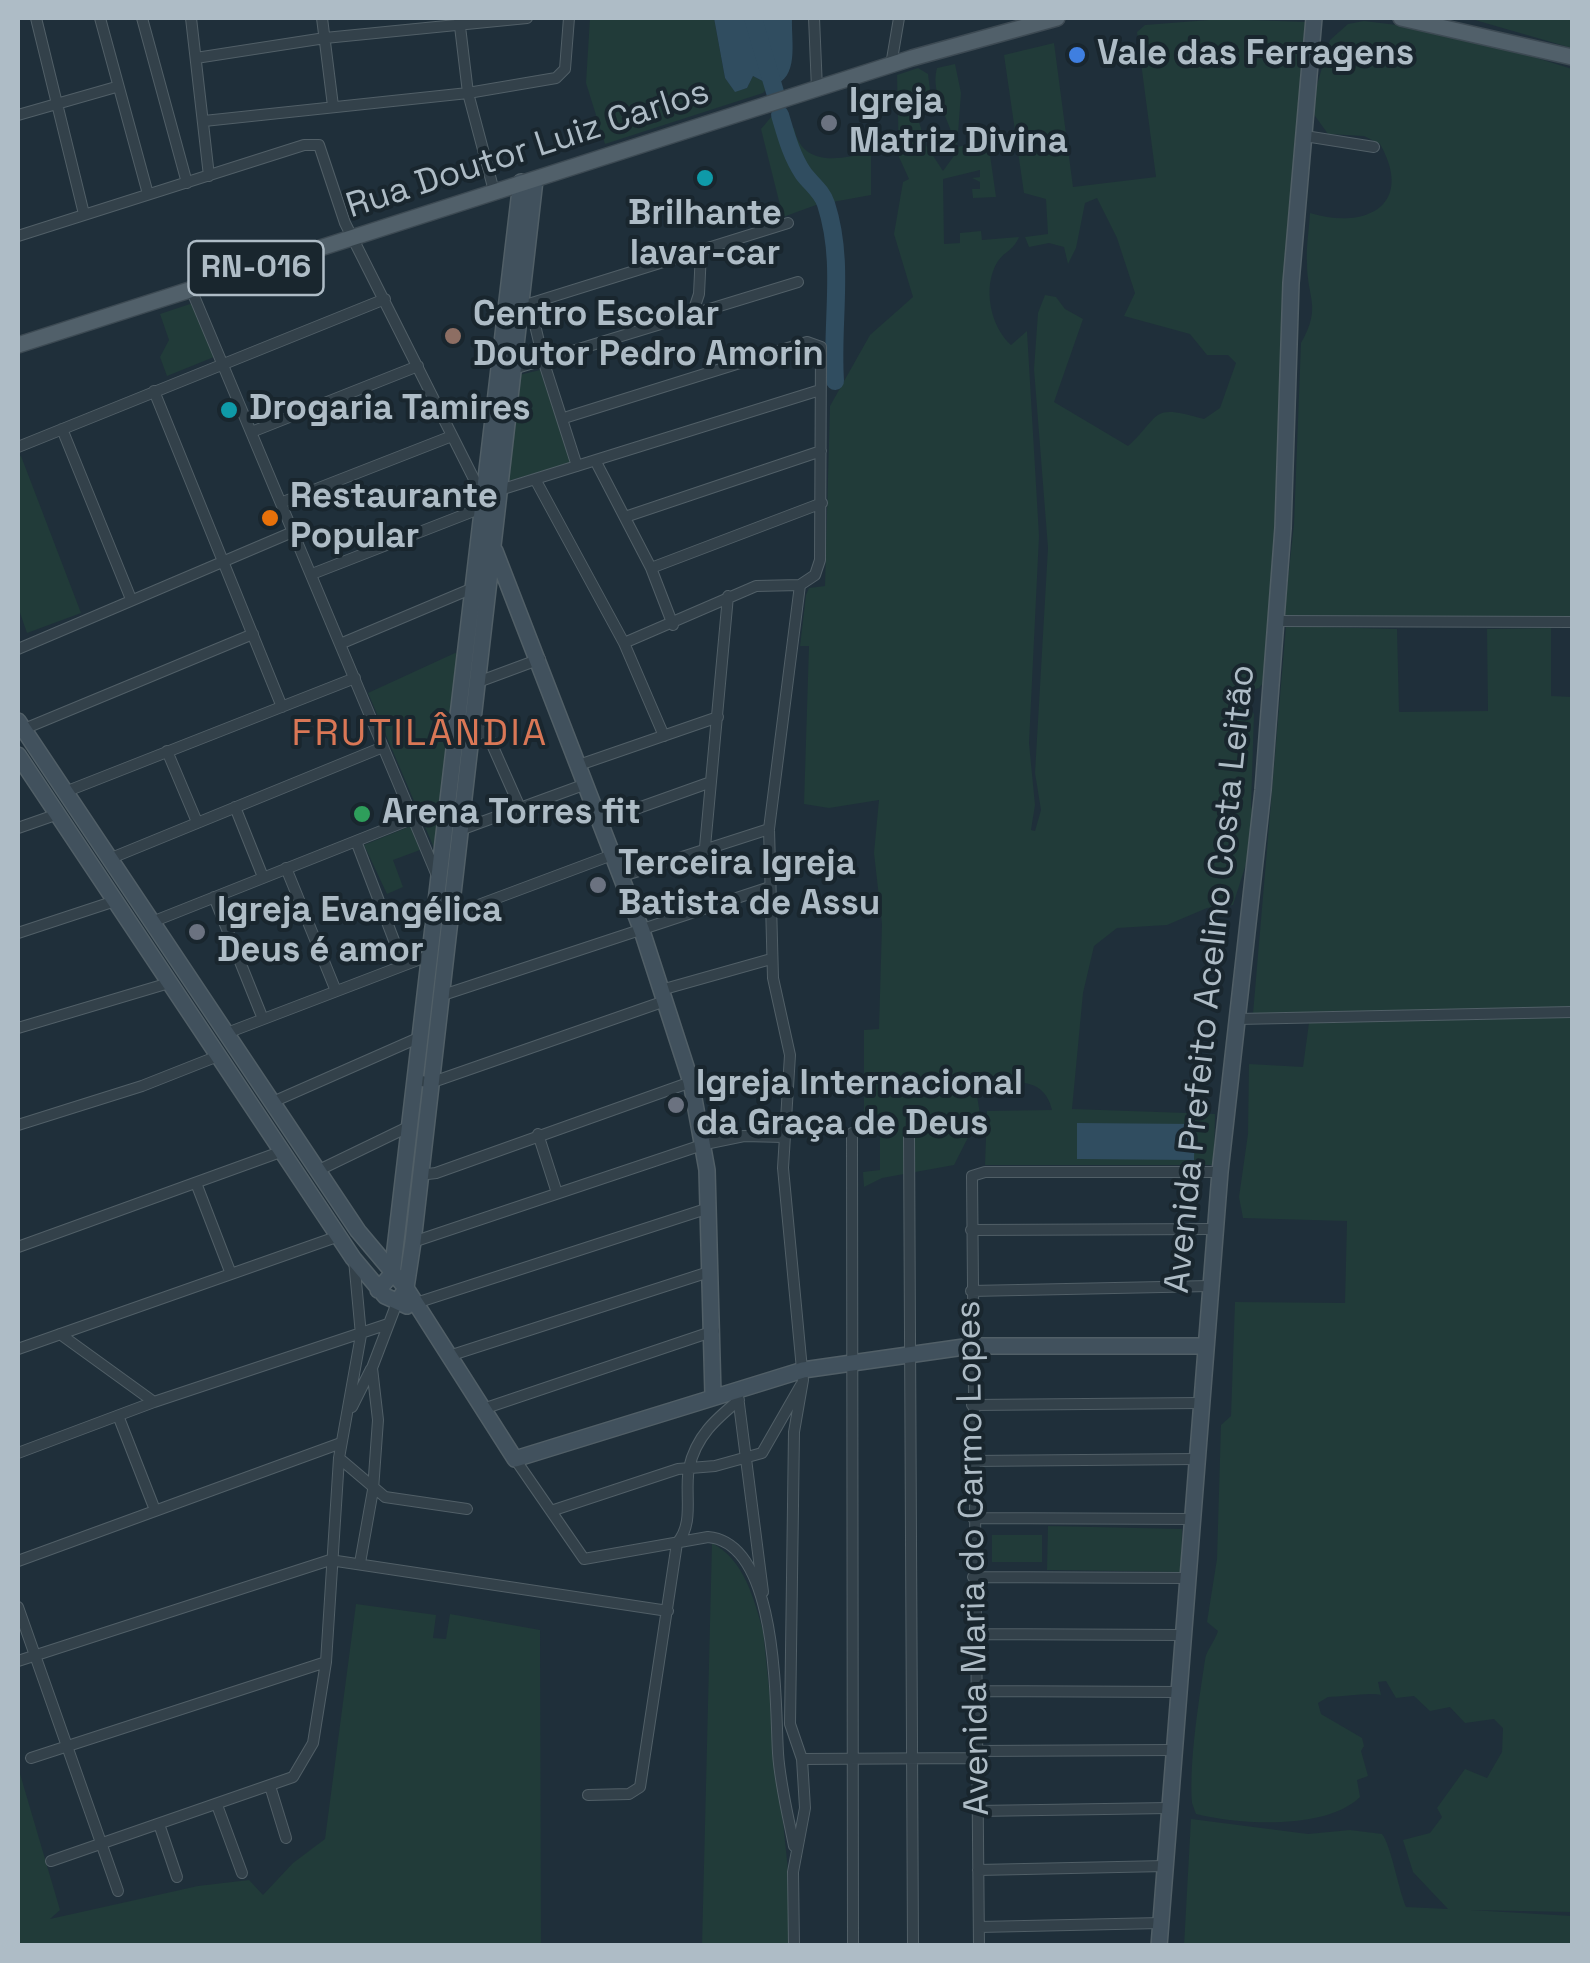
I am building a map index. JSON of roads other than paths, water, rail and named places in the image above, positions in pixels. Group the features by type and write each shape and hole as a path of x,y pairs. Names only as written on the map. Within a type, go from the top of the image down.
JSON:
{"main road":[{"name":"Rua Doutor Luiz Carlos","path":"18,345 891,65 1057,18"},
{"path":"1402,18 1459,23 1572,57"}],"street":[{"path":"36,18 84,214"},
{"path":"100,18 148,194"},
{"path":"142,18 187,183"},
{"path":"191,18 209,176"},
{"path":"322,18 333,106"},
{"path":"196,58 324,38 524,18"},
{"path":"204,121 468,93 556,78 565,68 569,18"},
{"path":"814,18 816,90"},
{"path":"891,65 899,18"},
{"name":"Avenida Prefeito Acelino Costa Leitão","path":"1160,1946 1181,1634 1220,1172 1257,860 1283,528 1291,283 1314,18"},
{"path":"459,22 468,93 494,191"},
{"path":"18,114 56,100 116,86"},
{"path":"1305,136 1374,147"},
{"path":"18,236 304,145 319,145 345,223 356,237 452,436 492,500 494,550 478,682 440,884 440,996 408,1127 413,1242 409,1303"},
{"path":"378,1290 392,1274 412,1175 422,1081 418,1038 431,955 460,830 473,588 492,500 520,306 528,181"},
{"path":"520,306 788,223"},
{"path":"692,315 700,294 701,252"},
{"path":"508,371 544,364 798,282"},
{"path":"192,289 440,884"},
{"path":"18,447 224,360 385,299"},
{"path":"520,306 564,418 578,466"},
{"path":"564,418 807,342 821,347 822,504 818,569 800,585 756,586 728,596 674,626 624,643"},
{"path":"254,430 418,366"},
{"path":"312,574 535,479 820,390"},
{"path":"154,391 282,707"},
{"path":"62,428 131,598"},
{"path":"283,502 452,436"},
{"path":"625,517 822,451"},
{"path":"596,462 651,568 674,626"},
{"path":"535,479 624,643 664,736"},
{"path":"651,568 822,504"},
{"path":"18,649 295,531"},
{"path":"494,550 540,659 642,931 691,1082 705,1144 714,1395"},
{"path":"795,1852 804,1808 802,1759 790,1724 794,1432 803,1376 783,1137 790,1054 771,959 769,829 800,585"},
{"path":"340,644 473,588"},
{"path":"705,847 728,596"},
{"path":"1275,621 1572,622"},
{"path":"253,634 20,725 275,1101 318,1172 449,1356 577,1554 591,1560 708,1537 723,1540 754,1579 765,1608"},
{"path":"478,682 540,659"},
{"path":"65,792 355,678"},
{"path":"579,766 718,717"},
{"path":"472,722 490,740 521,810"},
{"path":"109,859 383,746"},
{"path":"167,751 197,822"},
{"path":"18,755 112,902 353,1258 378,1290 409,1303"},
{"path":"30,774 45,764"},
{"path":"600,822 711,782"},
{"path":"460,830 586,784"},
{"path":"235,807 263,877"},
{"path":"18,828 58,814"},
{"path":"152,922 414,818"},
{"path":"620,878 769,829"},
{"path":"356,841 403,964"},
{"path":"442,915 612,856"},
{"path":"286,868 336,992"},
{"path":"440,996 770,887"},
{"path":"214,896 263,1019"},
{"path":"18,933 112,902"},
{"path":"227,1034 431,955"},
{"path":"422,1081 771,959"},
{"path":"18,1028 169,983"},
{"path":"1238,1018 1572,1012"},
{"path":"200,1027 217,1019"},
{"path":"275,1101 418,1038"},
{"path":"18,1125 142,1086 218,1056"},
{"path":"412,1175 691,1082"},
{"path":"318,1172 408,1127"},
{"path":"909,1132 913,1946"},
{"path":"852,1133 856,1364 852,1946"},
{"path":"538,1134 557,1193"},
{"path":"413,1242 705,1144 744,1136 783,1137"},
{"path":"18,1247 283,1151"},
{"name":"Avenida Maria do Carmo Lopes","path":"979,1946 970,1180 975,1172 1220,1172"},
{"path":"196,1183 231,1274"},
{"path":"18,1453 120,1418 154,1402 361,1335 388,1324 409,1303 709,1208"},
{"path":"971,1230 1215,1230"},
{"path":"18,1349 339,1236"},
{"path":"51,1861 293,1778 314,1743 326,1662 339,1458 361,1335 353,1258"},
{"path":"449,1356 712,1271"},
{"path":"971,1291 1210,1286"},
{"path":"347,1417 372,1368 388,1324"},
{"path":"483,1409 714,1331"},
{"path":"60,1334 154,1402"},
{"path":"516,1459 714,1395 738,1394 856,1364 972,1346 1205,1346"},
{"path":"360,1563 373,1490 378,1420 372,1368"},
{"path":"551,1511 690,1468 748,1460 762,1453 803,1376"},
{"path":"738,1394 776,1678 778,1756 795,1852 794,1946"},
{"path":"588,1795 629,1794 640,1787 677,1543 687,1525 690,1468 702,1434 738,1394"},
{"path":"972,1405 1200,1403"},
{"path":"120,1418 155,1510"},
{"path":"18,1561 342,1442"},
{"path":"339,1458 362,1474 373,1490 398,1500 466,1509"},
{"path":"972,1461 1196,1460"},
{"path":"972,1518 1191,1520"},
{"path":"18,1661 330,1560 668,1611"},
{"path":"973,1577 1186,1578"},
{"path":"18,1607 118,1891"},
{"path":"973,1634 1181,1634"},
{"path":"31,1758 326,1662"},
{"path":"974,1692 1177,1692"},
{"path":"802,1759 914,1760 976,1754 1173,1750"},
{"path":"270,1786 286,1838"},
{"path":"216,1805 242,1873"},
{"path":"976,1811 1169,1808"},
{"path":"159,1824 177,1877"},
{"path":"978,1870 1165,1866"},
{"path":"979,1927 1161,1923"}],"water":[{"path":"714,18 792,18 792,58 781,82 772,86 753,76 747,88 735,92 725,78"},
{"path":"1077,1123 1195,1124 1194,1160 1077,1159"}],"waterway":[{"path":"753,18 775,92"},
{"path":"780,115 795,159 824,199 832,226 836,270 835,381"}],"place":[{"name":"Vale das Ferragens","path":"1077,55"},
{"name":"Igreja Matriz Divina","path":"829,123"},
{"name":"Brilhante lavar-car","path":"705,178"},
{"name":"Centro Escolar Doutor Pedro Amorin","path":"453,336"},
{"name":"Drogaria Tamires","path":"229,410"},
{"name":"Restaurante Popular","path":"270,518"},
{"name":"Arena Torres fit","path":"362,814"},
{"name":"Terceira Igreja Batista de Assu","path":"598,885"},
{"name":"Igreja Evangélica Deus é amor","path":"197,932"},
{"name":"Igreja Internacional da Graça de Deus","path":"676,1105"}],"district":[{"name":"FRUTILÂNDIA","path":"420,735"}]}
